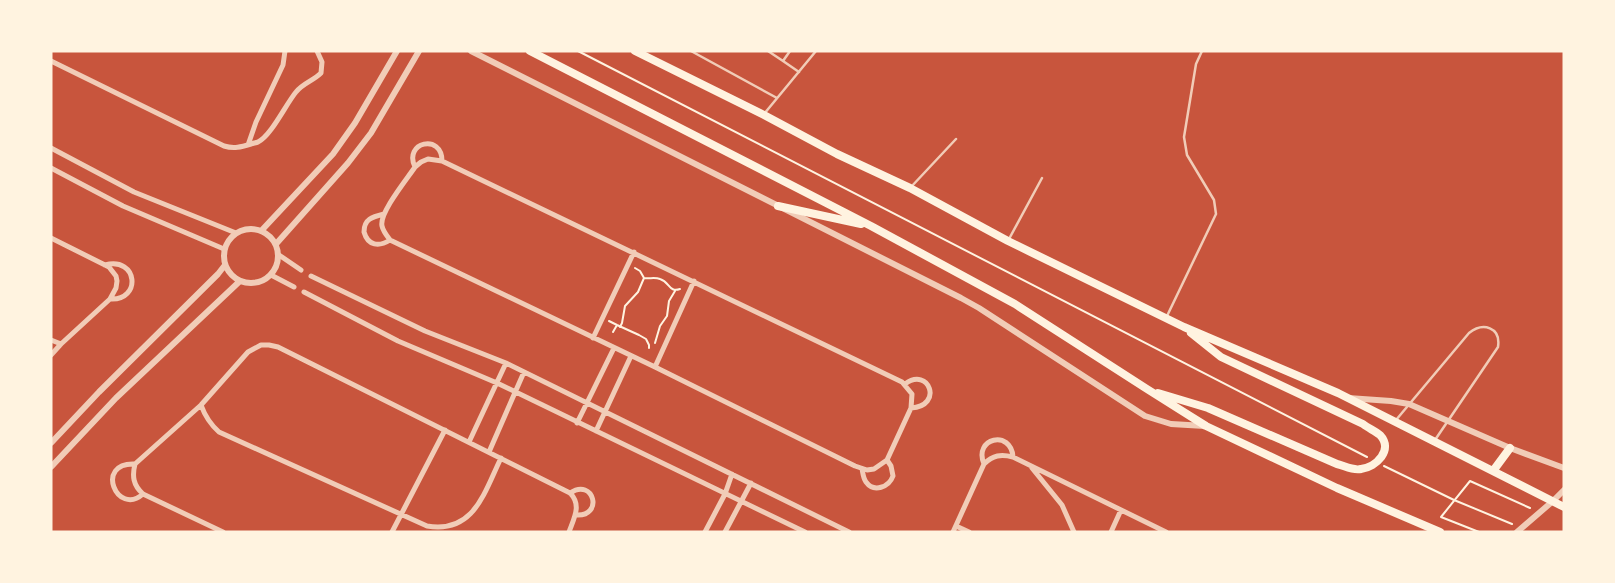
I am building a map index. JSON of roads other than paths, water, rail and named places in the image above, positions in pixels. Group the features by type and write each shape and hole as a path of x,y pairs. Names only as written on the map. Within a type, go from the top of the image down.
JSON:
{"main road":[{"path":"530,51 871,226 1015,304 1206,426 1337,488 1440,532"},
{"path":"636,51 837,154 910,188 1008,240 1184,327 1348,398 1564,506"},
{"path":"778,206 871,226"},
{"path":"1147,390 1208,408 1337,464 1359,470 1378,463 1383,454 1384,446 1380,436 1363,424 1221,357 1184,327"},
{"path":"1493,471 1510,448"}],"street":[{"path":"248,145 256,122 283,65 286,51"},
{"path":"51,61 224,146 238,148 259,142 267,134 295,92 302,85 316,78 321,73 322,62 317,51"},
{"path":"262,230 333,154 355,123 397,51"},
{"path":"276,244 348,163 371,133 419,51"},
{"path":"471,51 979,308 1145,416 1171,424 1206,426"},
{"path":"415,167 412,158 419,145 429,143 438,147 442,160"},
{"path":"51,148 134,192 236,233"},
{"path":"428,159 442,160 905,384 912,394 911,408 887,460 874,469 862,469 390,240 382,226 384,214 415,167 428,159"},
{"path":"51,168 123,206 224,249"},
{"path":"384,214 369,218 364,232 369,242 374,244 385,244 390,240"},
{"path":"248,228 262,230 273,238 276,244 279,255 278,262 271,275 265,280 257,283 240,281 228,272 225,265 224,249 228,240 236,233 248,228"},
{"path":"51,238 106,265 113,271 117,282 114,294 110,299 51,355"},
{"path":"593,338 634,252"},
{"path":"279,255 301,270"},
{"path":"106,265 112,263 126,267 132,279 132,286 129,292 123,297 110,299"},
{"path":"51,443 225,265"},
{"path":"271,275 294,287"},
{"path":"311,276 425,331 506,363 849,532"},
{"path":"51,466 116,398 240,281"},
{"path":"655,367 694,281"},
{"path":"304,292 398,341 515,391 577,423 805,532"},
{"path":"51,340 61,344"},
{"path":"223,532 143,494 134,481 133,471 135,464 201,405 248,352 261,345 278,347 570,493 576,501 576,515 569,532"},
{"path":"577,423 614,348"},
{"path":"596,432 631,356"},
{"path":"469,442 506,363"},
{"path":"489,452 524,372"},
{"path":"905,384 914,379 919,379 924,381 930,388 930,398 927,402 918,407 911,408"},
{"path":"1348,398 1391,400 1408,404 1510,448 1564,468"},
{"path":"201,405 204,415 219,432 427,526 448,527 467,518 479,503 501,458"},
{"path":"392,532 445,430"},
{"path":"984,464 982,452 987,443 992,440 997,439 1007,443 1013,457"},
{"path":"953,532 984,464 990,458 997,456 1013,457 1166,532"},
{"path":"862,469 865,481 869,485 883,487 888,484 893,476 891,466 887,460"},
{"path":"135,464 125,464 116,470 112,484 116,493 125,498 135,499 143,494"},
{"path":"1030,466 1058,499 1074,532"},
{"path":"705,532 725,494 732,474"},
{"path":"725,532 751,483"},
{"path":"570,493 581,489 586,490 593,499 593,504 587,514 576,515"},
{"path":"1519,530 1564,490"},
{"path":"1111,532 1121,510"},
{"path":"956,526 969,532"}],"lane":[{"path":"690,51 777,98"},
{"path":"768,51 799,72"},
{"path":"782,61 790,51"},
{"path":"764,115 816,51"},
{"path":"1166,318 1216,214 1214,200 1187,155 1184,137 1196,64 1202,51"},
{"path":"910,188 956,139"},
{"path":"1008,240 1042,178"},
{"path":"1394,422 1469,333 1479,327 1488,328 1496,334 1499,343 1498,347 1434,442"}]}
